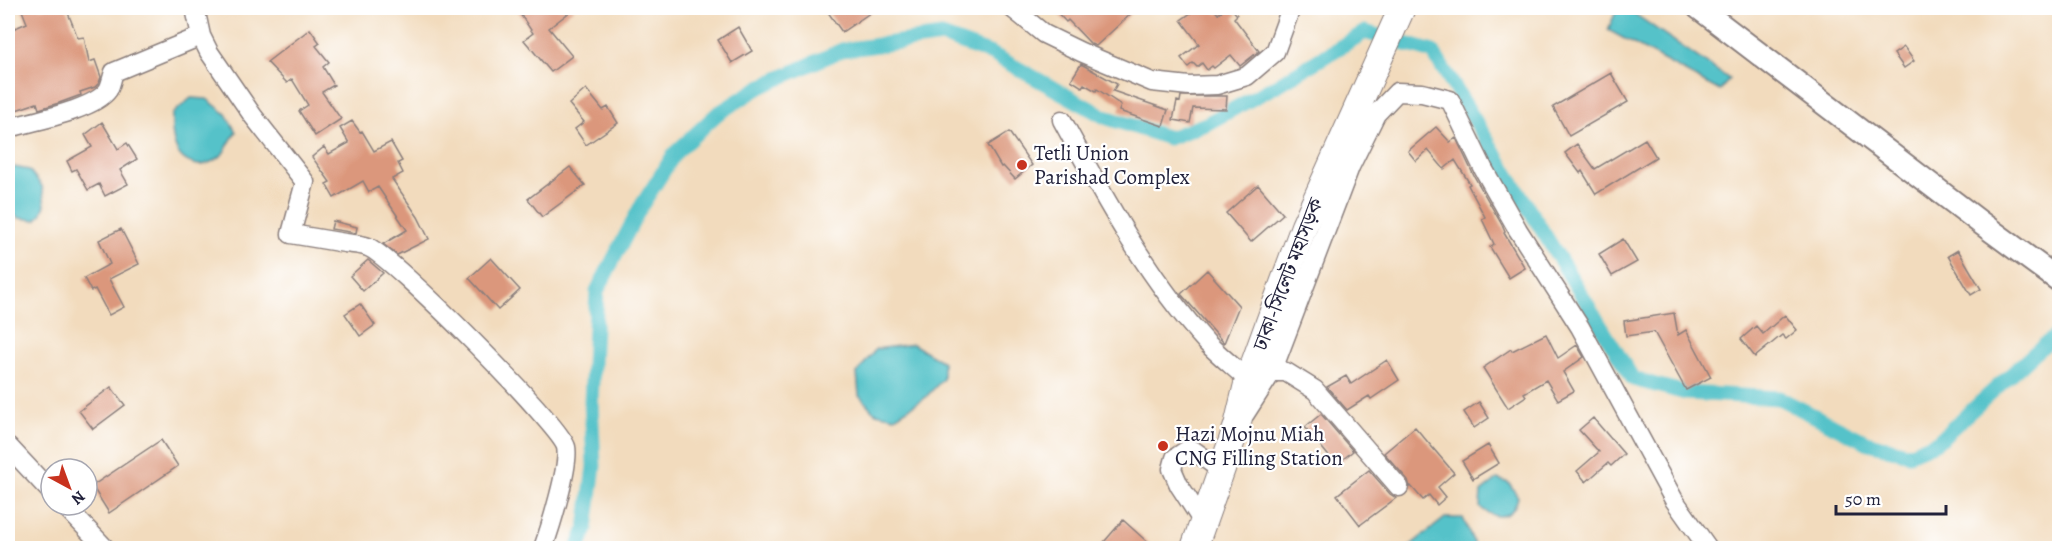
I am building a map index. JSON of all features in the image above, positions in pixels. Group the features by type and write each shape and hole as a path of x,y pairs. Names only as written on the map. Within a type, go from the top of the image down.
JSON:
{"highway":[{"name":"ঢাকা-সিলেট মহাসড়ক","path":"1194,549 1237,426 1260,376 1304,226 1402,8"}],"main road":[{"path":"1699,8 1981,223 2057,278"}],"street":[{"path":"195,8 201,36 209,52 253,116 305,182 291,234 368,247 378,254 406,276 517,387 566,446 567,459 552,523 543,549"},
{"path":"1012,8 1044,34 1082,52 1152,82 1189,86 1217,85 1247,75 1275,52 1291,8"},
{"path":"8,130 38,119 82,108 107,91 114,72 201,36"},
{"path":"1260,376 1350,167 1376,114 1397,92 1422,93 1450,100 1484,170 1518,230 1580,327 1674,500 1708,549"},
{"path":"1062,120 1107,204 1153,276 1208,344 1260,376 1286,372 1315,390 1399,487"},
{"path":"8,446 39,479"},
{"path":"1203,522 1179,485 1172,469 1175,458 1187,450 1193,450 1221,470"},
{"path":"75,517 105,549"}],"water":[{"path":"1621,8 1626,8 1729,79 1720,91 1608,30 1615,14"},
{"path":"191,98 207,99 226,114 236,132 221,156 202,165 184,159 179,154 173,139 172,114"},
{"path":"14,167 29,170 42,186 45,205 36,220 19,218 8,211 8,171"},
{"path":"913,344 943,362 943,379 925,398 895,417 876,413 859,395 857,373 876,349"},
{"path":"1497,479 1509,483 1518,497 1512,510 1503,516 1497,516 1480,507 1481,492"},
{"path":"1445,518 1463,518 1476,548 1407,548"}],"building":[{"path":"21,8 66,8 78,38 84,37 89,62 95,60 101,77 95,87 80,92 81,95 39,109 37,103 10,112 8,105 8,31 27,23"},
{"path":"516,8 575,8 549,28 572,56 551,72 524,40 533,33"},
{"path":"825,8 877,8 842,32"},
{"path":"1053,8 1137,8 1096,46 1091,44 1068,20 1066,22"},
{"path":"1198,8 1213,8 1218,14 1226,8 1231,8 1237,15 1234,18 1259,51 1240,66 1231,55 1214,68 1212,66 1207,70 1202,63 1197,67 1193,63 1188,67 1181,58 1199,44 1181,20"},
{"path":"738,27 752,51 732,63 718,40"},
{"path":"310,29 320,43 316,46 329,62 323,67 334,85 322,92 341,119 315,136 299,111 308,105 292,79 287,83 267,62"},
{"path":"1904,47 1914,61 1904,68 1894,54"},
{"path":"1081,64 1117,84 1113,91 1168,110 1163,126 1119,111 1121,105 1097,89 1096,91 1084,84 1082,87 1071,80"},
{"path":"1611,73 1628,102 1569,136 1553,107"},
{"path":"586,89 603,110 608,107 618,123 586,145 575,129 584,122 569,104"},
{"path":"1181,96 1227,96 1226,109 1193,108 1190,123 1173,120 1177,101 1180,102"},
{"path":"352,121 360,132 362,131 374,151 391,142 402,161 398,163 403,173 392,179 418,217 429,239 397,255 383,244 407,230 378,187 369,192 363,181 334,198 326,184 330,182 312,157 324,147 329,154 349,143 340,128"},
{"path":"102,122 118,149 127,143 137,159 120,170 128,184 105,196 99,184 88,190 76,169 72,171 67,161 92,147 85,135"},
{"path":"1436,127 1450,142 1456,138 1474,176 1502,225 1504,233 1525,268 1509,278 1490,247 1494,244 1482,219 1485,217 1468,185 1470,184 1455,160 1444,169 1428,150 1416,161 1408,151"},
{"path":"1009,132 1032,165 1015,179 1003,166 1001,167 988,145"},
{"path":"1645,139 1656,157 1596,194 1582,171 1580,173 1565,153 1577,144 1595,169"},
{"path":"570,167 585,185 542,217 528,199"},
{"path":"1258,185 1283,214 1251,242 1226,213"},
{"path":"333,221 357,227 356,233 331,229"},
{"path":"121,229 139,264 109,279 124,307 109,315 95,289 91,291 84,278 110,264 99,240"},
{"path":"1623,239 1637,262 1612,276 1599,254"},
{"path":"1958,250 1981,289 1971,295 1948,256"},
{"path":"491,258 520,290 498,310 469,278"},
{"path":"368,260 383,273 363,291 350,276"},
{"path":"1207,270 1239,306 1224,343 1181,294"},
{"path":"360,304 375,325 360,336 345,314"},
{"path":"1674,313 1678,335 1686,330 1711,377 1686,390 1654,332 1626,336 1624,321"},
{"path":"1785,315 1797,330 1786,339 1782,335 1755,357 1741,339 1756,326 1763,334"},
{"path":"1546,334 1558,358 1577,345 1584,357 1563,372 1574,391 1558,400 1546,380 1524,393 1526,396 1508,408 1483,368 1511,349 1512,351"},
{"path":"1387,360 1399,380 1371,399 1369,396 1347,410 1327,387 1346,376 1351,384"},
{"path":"111,387 125,405 93,429 79,411"},
{"path":"1479,402 1489,418 1474,428 1464,412"},
{"path":"1321,414 1353,451 1336,465 1305,427"},
{"path":"1593,418 1624,454 1611,466 1608,463 1586,482 1577,471 1599,452 1579,430"},
{"path":"1415,427 1454,473 1438,487 1446,497 1437,505 1429,495 1423,500 1384,453"},
{"path":"161,440 178,466 109,513 99,497 99,481"},
{"path":"1488,445 1499,463 1473,479 1462,461"},
{"path":"1369,470 1396,498 1360,525 1337,495"},
{"path":"1123,520 1155,549 1098,549"}],"waterway":[{"path":"578,548 586,529 594,466 591,401 597,291 640,208 675,153 717,114 760,87 842,50 942,36 992,54 1105,117 1169,138 1206,124 1279,84 1365,32 1433,52 1633,379 1686,393 1779,398 1866,442 1909,454 1937,442 2039,349 2060,333"}],"place":[{"name":"Tetli Union Parishad Complex","path":"1022,165"},
{"name":"Hazi Mojnu Miah CNG Filling Station","path":"1163,446"}]}
